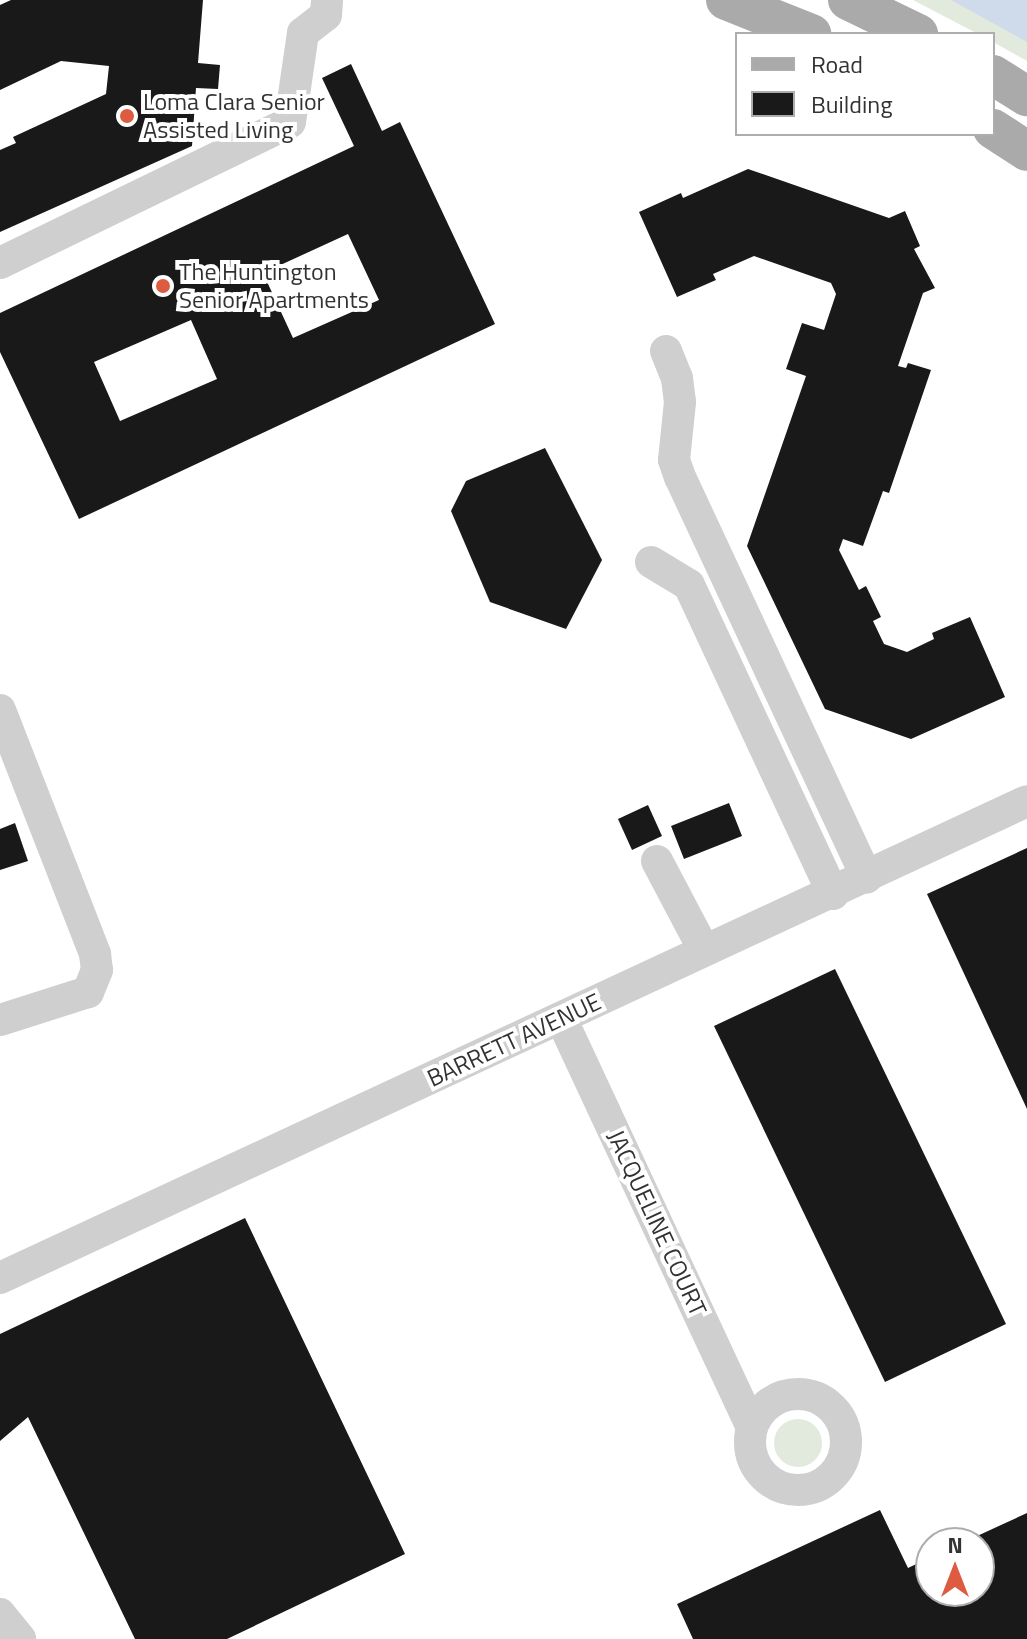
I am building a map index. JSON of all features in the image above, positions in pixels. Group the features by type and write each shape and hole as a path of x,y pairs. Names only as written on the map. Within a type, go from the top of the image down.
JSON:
{"main road":[{"path":"726,0 806,32"},
{"path":"848,0 914,32"},
{"path":"995,76 1027,96"},
{"path":"995,130 1027,151"}],"street":[{"path":"0,263 290,122 303,33 326,15 327,0"},
{"path":"666,351 677,378 680,402 674,460 680,477 867,878"},
{"path":"651,562 689,585 833,894"},
{"path":"0,710 95,954 97,970 88,992 0,1020"},
{"name":"BARRETT AVENUE","path":"3,1268 833,894 1027,801"},
{"path":"657,861 704,950"},
{"name":"JACQUELINE COURT","path":"561,1018 752,1427"},
{"path":"0,1614 20,1639"}],"shaded area":[{"path":"913,0 1027,0 1027,61 995,43 995,32 974,32"},
{"path":"798,1419 815,1426 822,1443 815,1460 798,1467 781,1460 774,1443 781,1426"}],"water":[{"path":"951,0 1027,0 1027,42"}],"building":[{"name":"Loma Clara Senior Assisted Living","path":"11,0 203,0 198,63 220,65 218,89 196,88 192,146 0,232 0,150 16,143 13,137 106,94 109,66 61,61 0,90 0,5"},
{"name":"The Huntington Senior Apartments","path":"351,64 382,131 400,122 495,324 79,519 0,352 0,313 354,146 322,78","holes":["348,234 379,300 293,338 263,273","191,320 217,379 120,421 94,362"]},
{"path":"748,169 889,218 905,211 920,246 914,249 935,288 923,293 898,366 906,368 908,363 931,370 889,493 883,491 863,546 843,539 839,550 859,590 866,586 881,617 873,621 884,644 907,652 934,639 932,633 970,617 1005,697 911,739 825,709 747,546 806,376 786,369 802,323 824,330 836,294 831,283 754,256 713,274 716,280 677,297 639,212 681,193 683,198"},
{"path":"545,448 602,560 566,629 490,602 451,511 466,481"},
{"path":"729,803 742,836 684,859 671,826"},
{"path":"648,805 662,836 632,850 618,819"},
{"path":"15,823 28,861 0,870 0,829"},
{"path":"1027,848 1027,1109 927,894"},
{"path":"835,969 1006,1324 885,1382 714,1026"},
{"path":"245,1218 405,1554 227,1639 135,1639 28,1417 0,1441 0,1334"},
{"path":"880,1510 908,1568 915,1565 915,1607 995,1607 995,1528 1027,1513 1027,1639 693,1639 677,1604"}],"place":[{"name":"Loma Clara Senior Assisted Living","path":"127,116"},
{"name":"The Huntington Senior Apartments","path":"163,286"}]}
